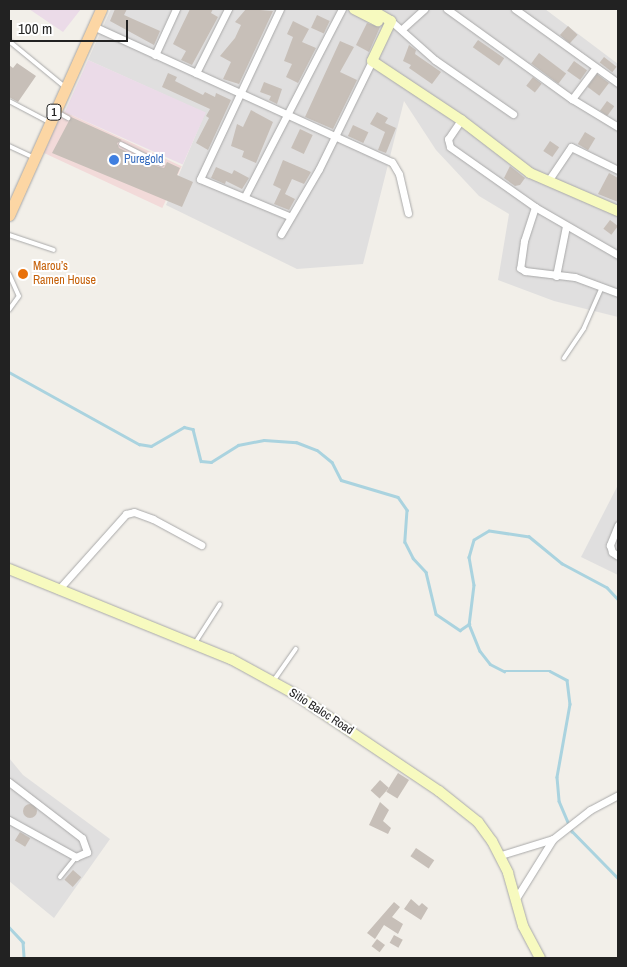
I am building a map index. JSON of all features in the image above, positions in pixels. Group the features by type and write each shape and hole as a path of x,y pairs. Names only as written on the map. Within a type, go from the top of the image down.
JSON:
{"main road":[{"name":"1","path":"9,215 11,202 101,9"}],"street":[{"path":"155,55 176,9"},
{"path":"196,73 228,9"},
{"path":"280,9 200,179 245,196 289,216"},
{"path":"245,196 285,115 342,9"},
{"path":"354,9 395,26"},
{"path":"370,9 395,26 435,60 513,114"},
{"path":"281,234 289,216 319,169 372,61 395,26 424,9"},
{"path":"447,9 572,99 618,127"},
{"path":"515,9 618,83"},
{"path":"93,26 285,115 392,162 399,174 408,213"},
{"path":"372,61 461,120 530,173 618,211"},
{"path":"572,99 595,68"},
{"path":"461,120 448,139 450,147 535,207 618,256"},
{"path":"548,181 571,147 618,170"},
{"path":"535,207 524,241 520,268 524,271 575,277 618,293"},
{"path":"556,276 566,226"},
{"path":"58,590 126,514 134,512 153,519 201,545"},
{"path":"618,525 610,545 612,552 618,556"},
{"name":"Sitio Baloc Road","path":"9,569 195,643 273,683 338,722 458,805 478,822 501,855 523,926 540,958"},
{"path":"9,782 82,838 87,852 76,856 9,820"},
{"path":"501,855 553,839 579,821 590,810 618,795"},
{"path":"515,900 553,839"}],"lane":[{"path":"9,41 65,87"},
{"path":"9,101 49,122"},
{"path":"54,111 68,118"},
{"path":"121,144 161,164"},
{"path":"9,146 33,156"},
{"path":"9,235 54,250"},
{"path":"9,274 19,296 9,310"},
{"path":"564,358 584,328 602,287"},
{"path":"195,643 220,604"},
{"path":"273,683 296,649"},
{"path":"60,877 76,856"}],"shaded area":[{"path":"29,9 81,9 63,32"},
{"path":"111,9 545,9 618,64 618,317 554,301 498,280 509,214 479,196 436,150 404,101 363,264 297,269 166,205 205,113 88,60"},
{"path":"88,60 206,112 183,165 65,112"},
{"name":"Puregold","path":"63,111 182,166 162,208 44,153"},
{"path":"618,485 618,575 581,557"},
{"path":"9,758 23,775 110,839 54,918 9,881"}],"building":[{"path":"115,9 127,9 124,15 160,31 154,45 110,21"},
{"path":"190,9 213,9 211,13 218,17 192,65 181,60 186,51 173,44"},
{"path":"246,9 273,11 239,84 223,79 231,62 220,56 235,38 241,25 235,22"},
{"path":"317,15 330,21 324,34 311,28"},
{"path":"293,21 309,29 302,42 316,48 298,83 286,77 292,64 284,61 293,37 287,34"},
{"path":"367,23 380,27 369,52 356,45"},
{"path":"568,26 578,35 570,44 560,35"},
{"path":"478,40 504,58 499,66 473,47"},
{"path":"340,41 354,47 340,72 357,80 333,129 305,117"},
{"path":"409,45 416,50 415,54 441,72 432,84 409,68 411,65 403,61"},
{"path":"539,53 566,73 558,84 531,63"},
{"path":"604,57 617,67 612,72 600,63"},
{"path":"574,61 587,70 580,80 567,71"},
{"path":"17,63 36,76 18,102 9,97 9,65 13,68"},
{"path":"168,73 177,77 175,81 203,95 205,92 215,97 216,93 231,100 208,150 196,143 209,118 206,116 210,109 162,87"},
{"path":"597,74 609,83 599,96 587,87"},
{"path":"533,77 542,84 535,92 526,86"},
{"path":"264,82 282,89 277,104 269,100 271,96 260,92"},
{"path":"607,101 614,106 607,116 600,111"},
{"path":"251,110 273,122 256,163 242,157 244,151 231,146 237,124 243,127"},
{"path":"377,112 388,118 385,123 396,128 386,153 378,150 385,132 370,124"},
{"name":"Puregold","path":"71,117 122,140 117,143 119,148 159,167 164,168 167,162 180,168 177,175 193,182 182,207 52,153"},
{"path":"353,125 368,132 363,143 348,136"},
{"path":"300,129 313,135 304,154 291,148"},
{"path":"585,132 595,138 588,150 578,144"},
{"path":"550,141 559,147 552,157 543,151"},
{"path":"283,160 311,172 304,184 292,179 285,194 295,199 289,210 274,204 281,189 273,185"},
{"path":"510,166 525,178 520,185 515,186 504,178"},
{"path":"216,167 232,174 234,170 249,178 242,189 226,181 225,184 211,178"},
{"path":"609,173 618,178 618,202 598,194"},
{"path":"610,220 618,226 611,235 603,229"},
{"path":"398,773 409,780 397,799 386,792"},
{"path":"380,780 389,788 380,798 371,790"},
{"path":"380,802 389,810 383,821 391,828 388,834 369,825"},
{"path":"27,804 33,804 37,811 33,818 27,818 23,814 23,808"},
{"path":"20,832 30,838 25,847 15,841"},
{"path":"416,848 434,860 429,869 410,856"},
{"path":"73,870 81,877 73,887 64,880"},
{"path":"411,899 419,906 422,903 428,908 421,920 404,909"},
{"path":"394,902 400,907 392,917 403,924 398,934 384,925 375,939 367,933"},
{"path":"394,935 403,940 398,948 390,943"},
{"path":"377,939 385,945 380,952 372,946"}],"waterway":[{"path":"9,372 139,444 151,446 184,427 193,429 201,461 211,462 238,445 264,440 296,442 317,450 332,462 341,480 398,497 407,510 405,542 413,558 426,572 436,614 460,630 469,624"},
{"path":"618,600 607,588 562,564 529,537 489,531 474,540 469,557 474,585 469,624 480,651 490,664 504,671 550,671 567,680 570,704 557,777 559,801 572,831 618,878"},
{"path":"9,927 23,942 24,958"}],"place":[{"name":"Puregold","path":"114,160"},
{"name":"Marou’s Ramen House","path":"23,274"}]}
